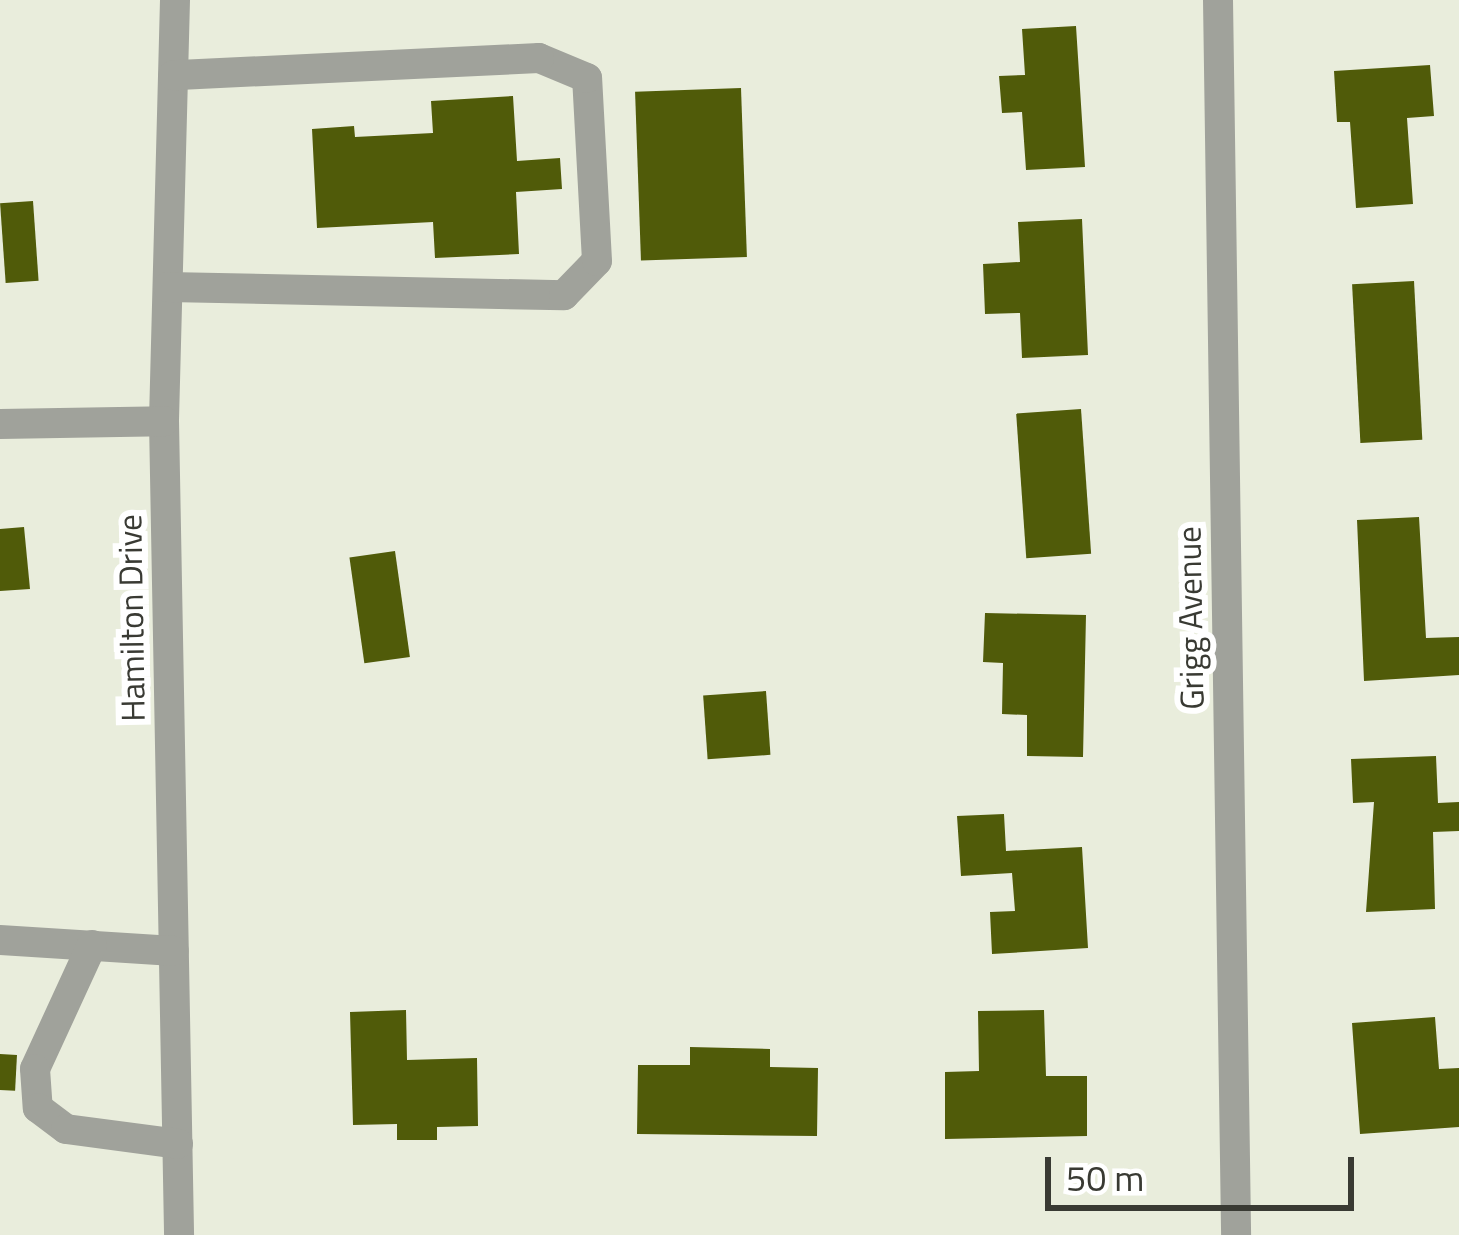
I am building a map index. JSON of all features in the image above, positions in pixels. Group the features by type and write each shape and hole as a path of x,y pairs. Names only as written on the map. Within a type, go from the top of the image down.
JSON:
{"street":[{"name":"Hamilton Drive","path":"175,0 164,422 179,1235"},
{"name":"Grigg Avenue","path":"1218,0 1237,1235"},
{"path":"168,287 564,295 597,261 587,78 539,58 173,76"},
{"path":"0,424 164,422"},
{"path":"0,940 175,950"},
{"path":"92,945 35,1069 38,1108 66,1129 178,1144"}],"building":[{"path":"1076,26 1085,167 1026,170 1022,112 1002,113 999,76 1025,75 1022,29"},
{"path":"1430,65 1434,116 1407,118 1413,204 1356,208 1350,122 1337,122 1334,71"},
{"path":"741,88 747,257 641,261 635,92"},
{"path":"513,96 517,161 560,158 562,189 516,192 519,254 435,258 433,222 317,228 312,129 354,126 355,137 433,133 431,101"},
{"path":"33,201 39,281 6,283 0,203"},
{"path":"1082,219 1088,355 1022,358 1020,313 985,314 983,264 1020,262 1018,222"},
{"path":"1414,281 1422,440 1360,443 1352,284"},
{"path":"1081,409 1091,554 1026,558 1016,414"},
{"path":"1419,517 1426,638 1459,637 1459,675 1364,681 1357,520"},
{"path":"24,527 30,589 0,591 0,529"},
{"path":"395,551 410,657 364,663 349,557"},
{"path":"985,613 1086,615 1083,757 1027,756 1027,715 1002,714 1003,663 983,662"},
{"path":"766,691 770,755 708,759 703,695"},
{"path":"1436,756 1438,803 1459,802 1459,831 1433,832 1435,909 1366,912 1374,802 1353,803 1351,759"},
{"path":"1004,814 1006,851 1082,847 1088,948 992,954 990,912 1015,911 1012,873 961,876 957,816"},
{"path":"406,1010 407,1060 477,1058 478,1126 437,1127 437,1140 397,1140 397,1124 353,1125 350,1012"},
{"path":"1044,1010 1046,1076 1087,1076 1087,1136 945,1139 945,1072 979,1071 978,1011"},
{"path":"1435,1017 1439,1069 1459,1068 1459,1127 1360,1134 1352,1023"},
{"path":"690,1047 770,1049 770,1067 818,1068 817,1136 637,1134 638,1065 690,1065"},
{"path":"0,1054 17,1055 15,1091 0,1090"}]}
